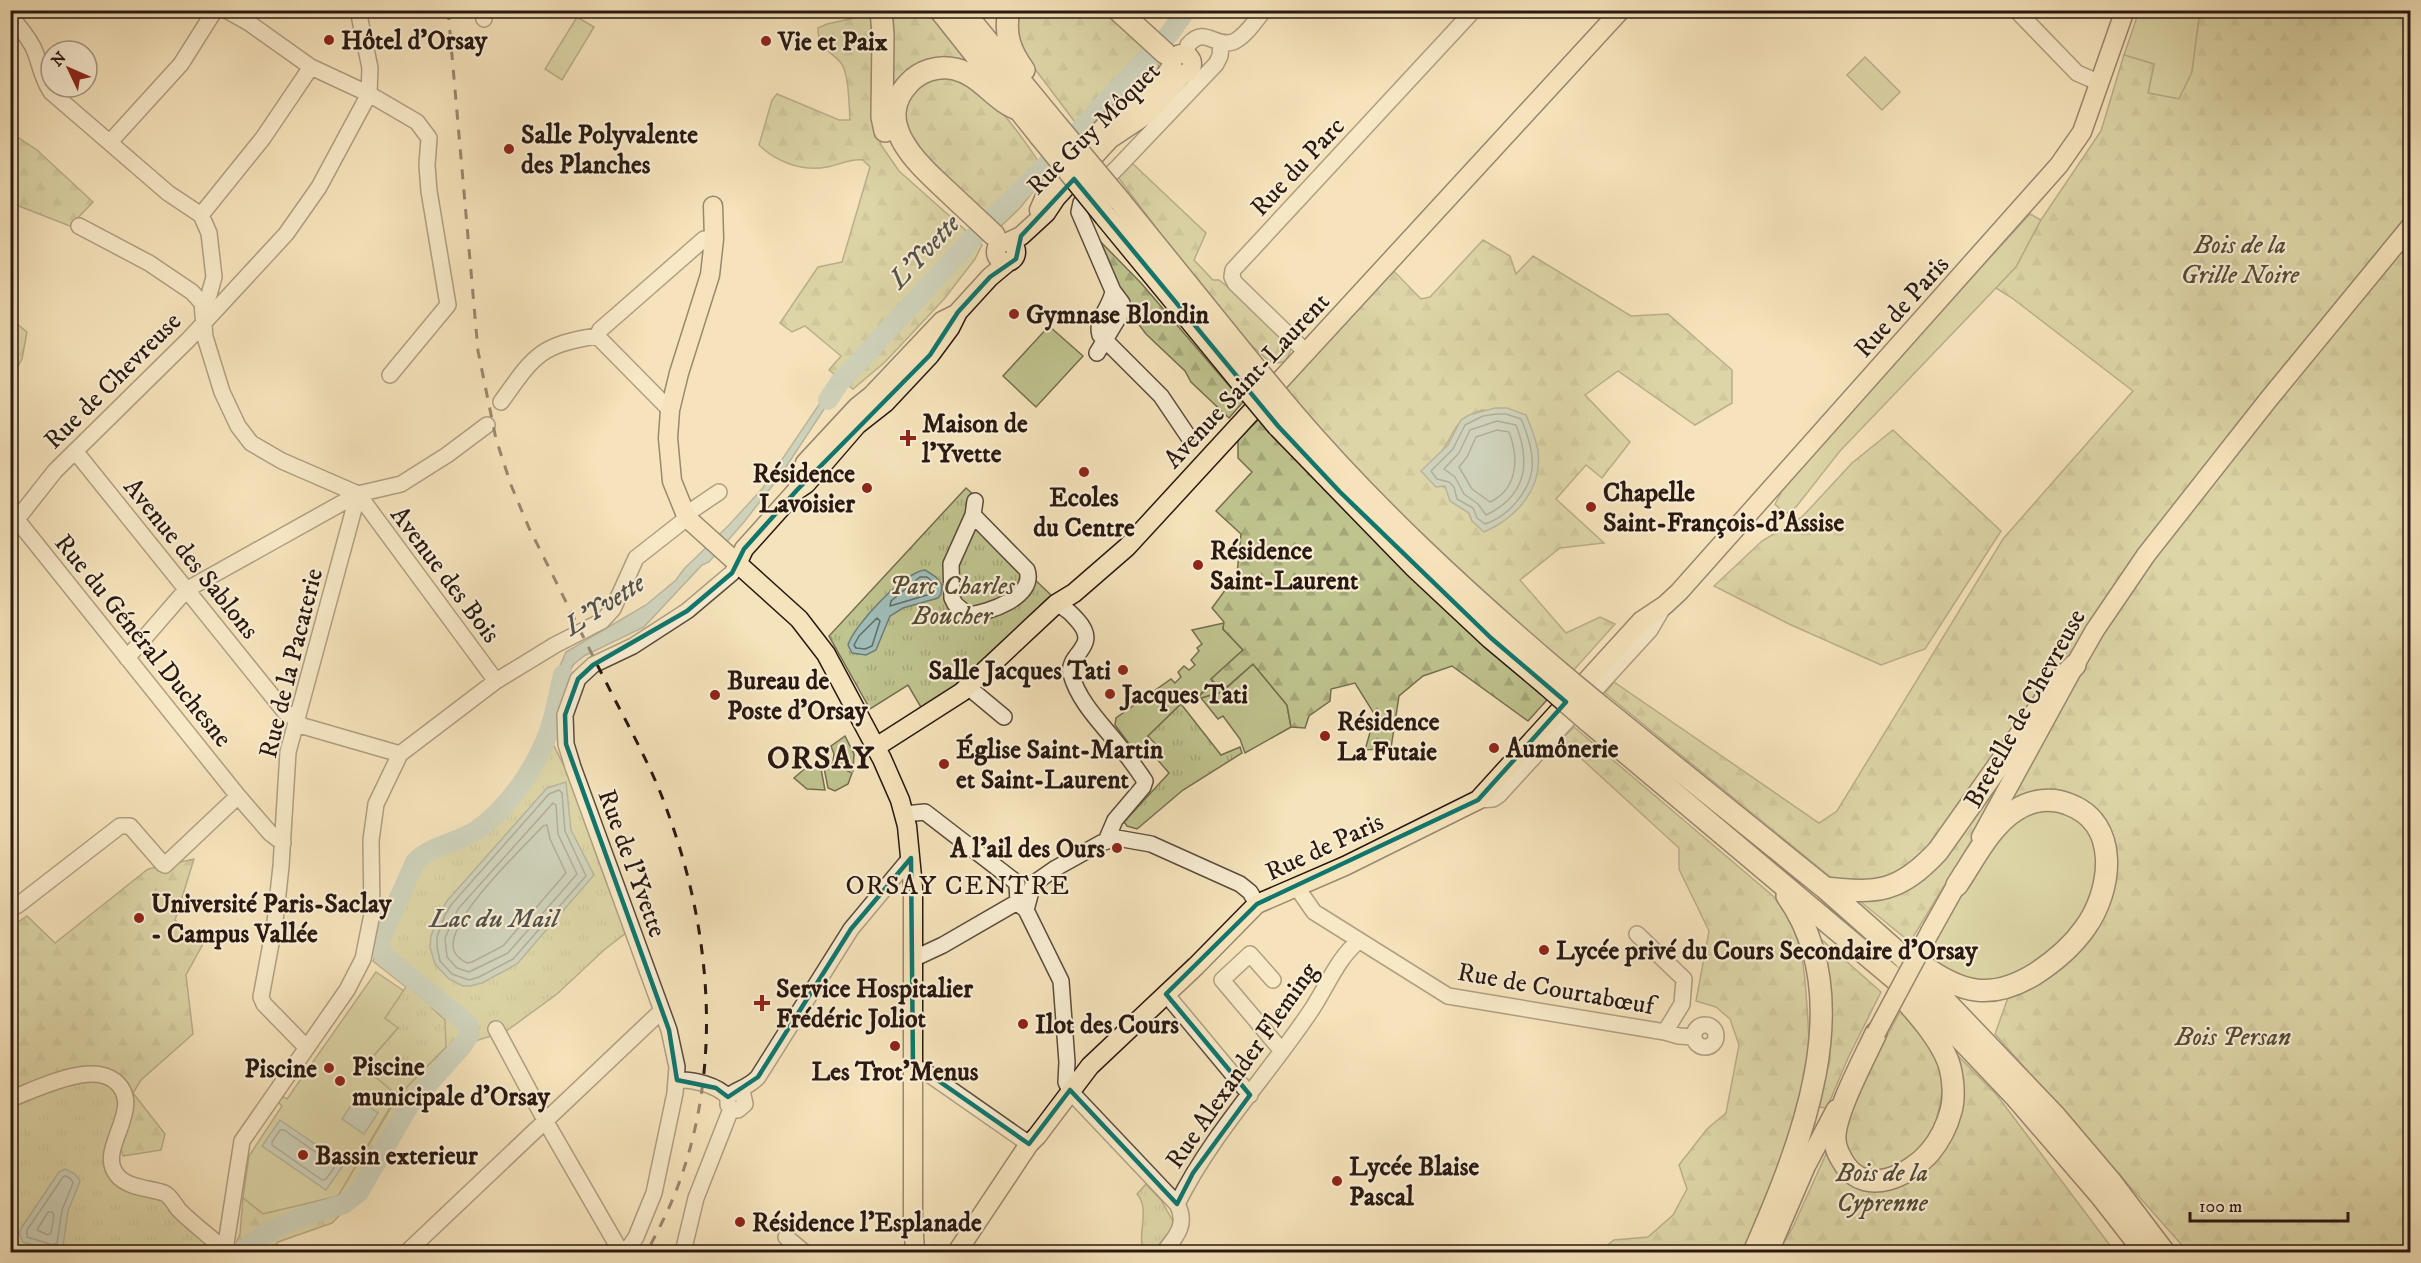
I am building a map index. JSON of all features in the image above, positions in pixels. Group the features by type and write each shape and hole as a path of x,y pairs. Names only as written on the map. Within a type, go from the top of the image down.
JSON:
{"highway":[{"path":"881,10 882,117 890,145 910,171 997,241"},
{"path":"940,10 1020,110 1047,129 1120,201 1250,377"},
{"path":"962,10 1047,129 1105,216 1284,418 1483,607 1553,679 1774,878 1938,1015 2015,1096 2102,1197 2145,1252"},
{"path":"1009,10 1006,23 1008,41 1015,57 1048,101 1047,129"},
{"path":"1118,10 1171,53"},
{"path":"1132,10 1171,53"},
{"path":"997,241 921,167 905,147 896,124 897,103 909,82 931,69 942,67 969,74 1007,106 1020,110"},
{"path":"1825,888 1876,891 1900,883 1920,871 1938,851 2057,683 2075,665"},
{"path":"1593,713 1825,888 1903,957 2055,1116 2111,1182 2164,1252"},
{"path":"1903,957 1918,962 1957,987 1973,991 1998,990 2029,977 2056,960 2073,943 2096,909 2107,856 2105,841 2093,819 2073,805 2059,800 2033,802 2017,809 2005,819 1957,885"},
{"path":"1754,1252 1803,1128 1820,1041 1819,984 1813,949 1795,907 1774,878"},
{"path":"1876,1033 1845,1103 1834,1139 1838,1155 1848,1169 1857,1178 1875,1182 1894,1178 1913,1168 1930,1153 1945,1129 1952,1109 1952,1085 1947,1060 1925,1023 1886,973"}],"main road":[{"name":"Avenue Saint-Laurent","path":"876,747 968,687 1056,604 1074,593 1127,548 1621,10"},
{"name":"Rue de Paris","path":"1257,904 1344,866 1478,800 1641,621 1665,605 1754,510 2059,165 2082,132 2125,10"},
{"name":"Rue Guy Môquet","path":"738,562 744,549 797,490 805,463 862,412 872,395 950,321 990,277 997,241 1046,213 1056,198 1110,139 1149,113 1171,53"},
{"path":"713,206 714,239 710,275 679,373 670,410 668,438 672,481 686,517 738,562 798,620 826,654 876,747 900,800 911,857 915,1252"},
{"name":"Bretelle de Chevreuse","path":"1769,1252 1806,1166 2004,794 2095,630 2153,546 2268,400 2406,233"},
{"path":"957,1252 1029,1144 1090,1066 1257,904"}],"street":[{"path":"110,142 181,64 215,10"},
{"path":"226,10 249,23 312,67 369,94 417,122 429,138 427,165 429,191 448,305 390,375"},
{"path":"358,10 370,68 369,94"},
{"path":"1171,53 1199,37 1204,36 1221,43 1236,40 1264,10"},
{"name":"Rue du Parc","path":"1307,353 1235,283 1232,277 1233,270 1474,10"},
{"path":"2016,10 2077,73 2100,83"},
{"path":"10,16 34,50 42,78 51,92 168,193 201,216 209,233 214,277 208,295 202,303 204,337 222,392 238,426 251,443 282,461 358,494"},
{"path":"1188,436 1161,396 1102,347 1122,309 1122,303 1113,291 1079,212 1081,203 1122,164 1216,63 1220,56 1221,43"},
{"path":"201,216 263,138 312,67"},
{"name":"Rue de Chevreuse","path":"14,524 56,471 188,340 202,322 286,234 319,187 369,94"},
{"path":"79,226 149,263 192,292 202,303"},
{"path":"597,336 600,330 704,239 714,239"},
{"path":"501,402 540,352 556,345 597,336"},
{"path":"597,336 670,410"},
{"path":"127,658 186,590 358,494 401,484 447,455 487,425"},
{"name":"Avenue des Sablons","path":"75,451 285,712 297,722 400,754"},
{"path":"226,1251 242,1140 347,990 363,959 372,914 371,840 376,804 400,754 496,681 555,645 602,621 613,609 636,558 719,492"},
{"name":"Avenue des Bois","path":"358,494 496,681"},
{"name":"Rue de la Pacaterie","path":"306,1047 264,1004 261,997 275,922 283,843 288,752 358,494"},
{"path":"974,508 1027,570 1028,582 999,608 968,615 955,604 952,598 951,564 974,508"},
{"name":"Rue du Général Duchesne","path":"14,524 127,658 238,796 270,833 283,843"},
{"name":"Rue de l'Yvette","path":"626,1252 636,1237 654,1193 677,1080 674,1045 573,767 566,744 565,716 578,679 586,670 653,633 708,595 732,573 738,562"},
{"path":"1056,604 1066,608 1082,626 1086,636 1084,645 1071,666 1070,673 1102,726 1145,781 1143,787 1115,820 1106,841"},
{"path":"968,687 1004,717"},
{"path":"10,909 120,826 130,826 165,864 238,796"},
{"path":"904,814 925,812 1017,884 1026,898 1061,981 1067,1062 1066,1082 1070,1090 1177,1204"},
{"name":"Rue de Paris","path":"1026,898 1056,868 1106,841 1117,838 1151,844 1240,884 1250,892 1257,904"},
{"path":"683,1252 696,1198 732,1099 749,1087 758,1077 850,930 911,857"},
{"path":"913,959 943,945 1026,898 1059,872"},
{"name":"Rue de Courtabœuf","path":"1300,892 1314,912 1448,996 1694,1037"},
{"path":"1637,934 1684,979 1682,1004 1665,1032"},
{"name":"Rue Alexander Fleming","path":"1164,1252 1178,1235 1183,1215 1177,1204 1193,1173 1310,1011 1349,948 1359,941"},
{"path":"1273,980 1250,954 1222,980 1282,1051"},
{"path":"1166,994 1251,1095"},
{"path":"407,1252 656,1016 662,1013"},
{"path":"496,1029 546,1122 621,1252"},
{"path":"1067,1062 1090,1066"},
{"path":"913,1069 923,1070 1029,1144"},
{"path":"10,1099 81,1074 108,1076 118,1084 125,1096 126,1111 111,1156 111,1164 117,1175 124,1182 170,1197 179,1209 226,1251"},
{"path":"677,1080 716,1088 732,1099"},
{"path":"786,1237 804,1252"}],"highlighted area":[{"path":"1074,179 1278,426 1340,492 1491,638 1566,702 1478,800 1257,904 1166,994 1250,1095 1193,1173 1177,1204 1070,1090 1029,1144 923,1070 913,1069 911,858 851,929 758,1077 728,1097 716,1088 677,1080 669,1030 566,744 565,715 578,679 593,665 687,611 732,573 744,549 797,490 930,355 958,312 990,277 1016,259 1021,236"}],"green space":[{"path":"858,11 874,11 876,124 881,145 899,171 982,245 975,259 945,298 885,362 853,389 829,370 841,356 805,326 792,332 780,323 818,267 842,262 870,167 863,160 858,160 818,168 799,167 782,161 759,145 772,100 777,94 839,120 850,120 844,68 822,45 818,28 854,18"},
{"path":"889,11 930,11 973,64 889,88"},
{"path":"1017,11 1107,11 1159,58 1158,72 1142,92 1090,142 1026,57 1018,34"},
{"path":"2139,11 2200,11 2192,72 2179,99 2148,93 2154,64 2124,55"},
{"name":"Bois de la Grille Noire","path":"2200,11 2410,11 2410,1252 2188,1252 1995,1034 2010,992 2066,958 2113,845 2058,795 1995,802 1910,942 1605,693 1614,682 1819,823 1837,811 2003,539 2133,391 1996,288 2016,267 2041,220 2101,131 2124,55 2154,64 2148,93 2179,99 2192,72"},
{"path":"577,17 594,27 562,80 545,69"},
{"path":"1865,57 1900,92 1882,110 1847,75"},
{"path":"943,76 977,90 1004,114 1047,174 1020,208 998,229 909,144 903,106 916,86"},
{"path":"10,132 37,150 93,202 70,226 11,203"},
{"path":"1132,163 1206,233 1194,260 1213,280 1219,280 1295,340 1286,361 1278,363 1269,361 1240,335 1196,281 1118,177"},
{"path":"2030,214 2041,220 2016,267 1840,451 1796,507 1784,513 1775,504 1785,485 1860,399"},
{"path":"1092,233 1141,283 1243,402 1229,418 1146,334 1112,289"},
{"path":"1483,240 1510,256 1516,274 1533,256 1631,316 1668,314 1732,370 1732,403 1695,425 1618,371 1585,395 1630,442 1602,478 1586,465 1556,499 1604,543 1560,548 1520,580 1566,633 1600,617 1615,624 1528,721 1452,666 1423,676 1399,696 1391,748 1365,750 1375,715 1355,683 1331,689 1330,701 1309,716 1305,728 1291,727 1287,705 1253,664 1221,692 1201,698 1199,696 1214,683 1211,679 1243,650 1223,629 1224,622 1212,608 1237,574 1241,534 1216,511 1252,472 1238,458 1238,439 1256,422 1290,377 1390,267 1421,299 1430,297","holes":["1482,410 1526,415 1536,450 1537,465 1530,492 1522,504 1494,527 1472,521 1469,513 1451,501 1448,490 1441,485 1437,457 1458,424 1471,415"]},
{"path":"11,319 27,332 22,359 11,378"},
{"path":"1049,326 1083,356 1036,407 1003,376"},
{"path":"1893,430 2001,531 1925,649 1881,665 1789,624 1714,586 1762,541 1802,517 1852,463"},
{"name":"Parc Charles Boucher","path":"966,488 981,501 968,516 1052,596 965,680 922,709 908,685 870,709 829,636"},
{"path":"1224,623 1223,629 1243,650 1211,679 1214,683 1196,697 1192,693 1148,736 1151,740 1136,753 1115,725 1116,718 1171,679 1175,683 1181,677 1178,672 1184,666 1189,670 1195,665 1191,660 1199,651 1197,648 1202,644 1192,630"},
{"path":"1253,664 1287,705 1291,727 1245,753 1240,739 1223,716 1218,719 1201,698 1222,692"},
{"path":"1181,704 1221,755 1240,747 1242,753 1183,790 1137,829 1127,826 1124,822 1169,773 1156,758 1162,751 1148,736"},
{"name":"Bois de la Cyprenne","path":"1574,727 1773,896 1788,918 1798,942 1805,980 1808,1024 1806,1075 1788,1142 1747,1252 1599,1252 1614,1240 1648,1237 1673,1215 1687,1189 1679,1165 1707,1129 1726,1113 1739,1045 1730,1019 1716,1007 1696,1001 1709,931 1679,869 1679,848 1561,740"},
{"path":"548,734 570,778 626,933 604,950 557,994 505,1032 478,1040 431,1007 445,1020 446,1047 398,1096 364,1067 398,1028 385,1018 406,987 373,961 415,862 437,848 463,838 493,817 526,777"},
{"path":"845,736 854,754 853,771 833,761 834,754 831,746"},
{"path":"830,762 852,773 848,784 835,791 828,788 824,768"},
{"path":"809,765 821,769 825,790 807,789 794,778"},
{"path":"2042,808 2070,814 2085,823 2094,836 2098,852 2098,870 2094,888 2079,922 2069,936 2059,947 2030,968 1995,981 1967,981 1928,959 1955,903 1995,842 2008,826 2021,816"},
{"path":"194,859 175,920 203,944 186,975 193,1034 141,1080 133,1093 165,1134 161,1150 123,1156 118,1136 11,1099 11,927 27,916 55,943 148,869"},
{"name":"Bois de la Cyprenne","path":"1821,939 1881,992 1848,1058 1827,1108 1818,1107 1830,1060"},
{"name":"Piscine municipale d'Orsay","path":"376,972 404,991 398,1028 364,1067 397,1095 338,1197 263,1214 243,1198 249,1156 282,1106 278,1102 282,1096 287,1099"},
{"path":"422,999 478,1040 453,1059 414,1106 385,1159 361,1194 332,1223 278,1242 271,1252 233,1250 240,1234 243,1198 263,1214 338,1196 398,1096 446,1047"},
{"name":"Bois de la Cyprenne","path":"1901,1010 1928,1045 1941,1070 1941,1099 1930,1142 1946,1144 1954,1052 1996,1094 2115,1252 1778,1252 1793,1227 1826,1154 1841,1130 1855,1095"},
{"path":"94,1074 125,1096 111,1164 179,1210 223,1252 11,1252 11,1099"},
{"path":"1146,1184 1161,1200 1175,1225 1153,1252 1144,1252 1142,1246 1143,1207 1137,1194"}],"water":[{"path":"839,375 850,382 828,403 780,476 709,562 702,565 644,627 584,656 574,664 566,676 563,700 553,699 557,673 566,652 646,605 676,580 762,489"},
{"path":"1495,408 1507,408 1526,415 1537,446 1538,465 1532,490 1525,500 1507,519 1484,532 1472,521 1469,513 1450,501 1445,486 1436,487 1421,471 1448,445 1461,420 1469,415"},
{"path":"925,570 936,577 942,585 938,598 903,608 890,616 876,650 866,655 852,653 848,645 869,613 893,589 916,573"},
{"name":"Lac du Mail","path":"566,782 571,830 594,875 517,964 482,983 470,986 463,986 449,979 435,964 430,947 431,936 440,912 447,901 547,788"},
{"path":"356,1098 378,1113 364,1134 342,1119"},
{"name":"Bassin exterieur","path":"280,1120 344,1164 326,1190 262,1146"},
{"path":"65,1169 75,1174 80,1181 68,1211 63,1246 54,1251 23,1242 19,1233 22,1227 59,1172"}],"waterway":[{"name":"L'Yvette","path":"828,400 840,382 970,241 1062,149 1170,33 1186,10"},
{"name":"L'Yvette","path":"240,1252 266,1233 301,1217 344,1204 359,1192 410,1104 470,1034 468,1024 385,957 380,941 415,862 421,856 477,830 510,799 528,774 548,734 563,675"}],"railway":[{"path":"448,10 478,351 496,439 511,485 529,528 656,783 683,859 702,953 706,1002 706,1050 701,1098 691,1145 676,1191 647,1252"}],"place":[{"name":"Hôtel d'Orsay","path":"329,40"},
{"name":"Vie et Paix","path":"766,41"},
{"name":"Salle Polyvalente des Planches","path":"509,149"},
{"name":"Gymnase Blondin","path":"1014,314"},
{"name":"Maison de l'Yvette","path":"908,438"},
{"name":"Ecoles du Centre","path":"1084,472"},
{"name":"Résidence Lavoisier","path":"867,488"},
{"name":"Chapelle Saint-François-d'Assise","path":"1591,507"},
{"name":"Résidence Saint-Laurent","path":"1198,565"},
{"name":"Salle Jacques Tati","path":"1123,670"},
{"name":"Jacques Tati","path":"1110,694"},
{"name":"Bureau de Poste d'Orsay","path":"715,695"},
{"name":"Résidence La Futaie","path":"1325,736"},
{"name":"Aumônerie","path":"1494,748"},
{"name":"Église Saint-Martin et Saint-Laurent","path":"944,764"},
{"name":"A l’ail des Ours","path":"1117,848"},
{"name":"Université Paris-Saclay - Campus Vallée","path":"139,918"},
{"name":"Lycée privé du Cours Secondaire d'Orsay","path":"1544,950"},
{"name":"Service Hospitalier Frédéric Joliot","path":"762,1003"},
{"name":"Ilot des Cours","path":"1023,1024"},
{"name":"Les Trot'Menus","path":"895,1046"},
{"name":"Piscine","path":"329,1068"},
{"name":"Piscine municipale d'Orsay","path":"340,1081"},
{"name":"Bassin exterieur","path":"303,1155"},
{"name":"Lycée Blaise Pascal","path":"1337,1181"},
{"name":"Résidence l'Esplanade","path":"740,1222"}],"district":[{"name":"ORSAY","path":"821,757"},
{"name":"ORSAY CENTRE","path":"958,885"}],"park label":[{"name":"Bois Persan","path":"2233,1036"}]}
